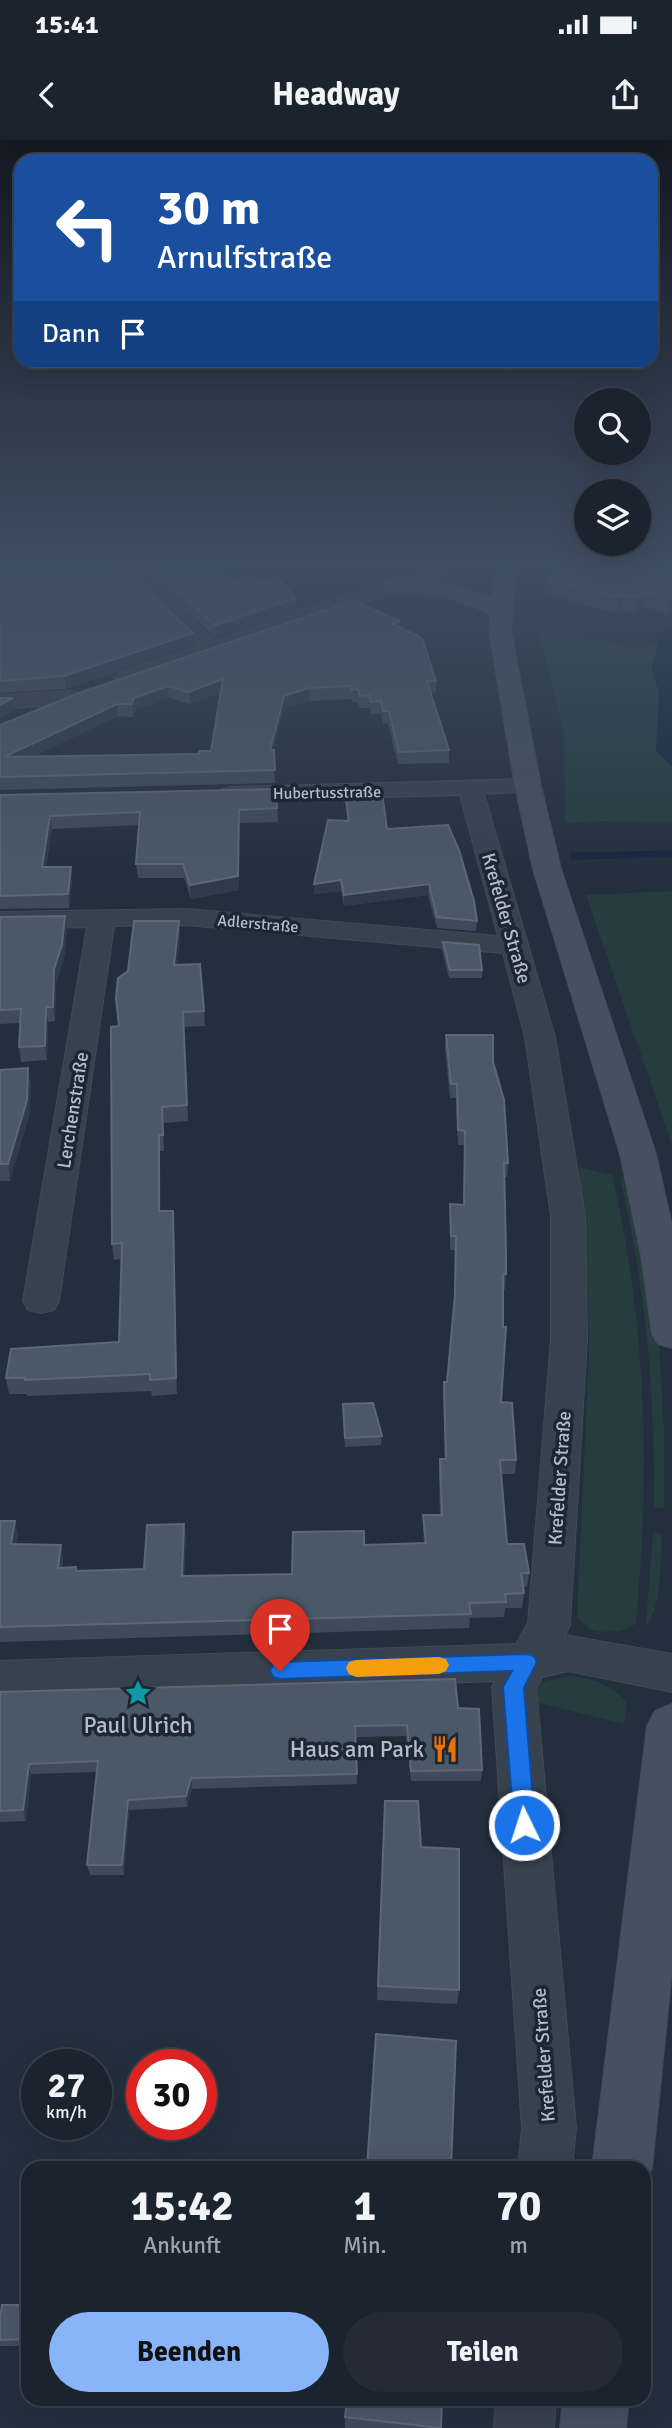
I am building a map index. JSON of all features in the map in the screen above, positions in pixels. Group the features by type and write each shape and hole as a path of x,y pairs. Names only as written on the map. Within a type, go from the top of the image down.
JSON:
{"main road":[{"path":"507,668 528,786 547,869 638,1154 660,1255 672,1334"},
{"path":"623,2161 672,1726"},
{"path":"593,2428 595,2406"}],"street":[{"path":"12,724 70,698 156,668"},
{"path":"0,702 70,698"},
{"name":"Hubertusstraße","path":"207,794 528,786"},
{"name":"Krefelder Straße","path":"470,788 540,1037 568,1216 569,1339 549,1625 513,1687 549,2128 546,2161"},
{"name":"Adlerstraße","path":"0,920 186,916 515,946"},
{"name":"Lerchenstraße","path":"41,1301 102,918"},
{"path":"0,1680 527,1662 568,1653 672,1673"},
{"path":"524,2428 526,2406"}],"green space":[{"path":"547,668 652,668 659,693 656,751 672,766 672,822 565,823 564,734"},
{"path":"672,891 672,1145 586,895"},
{"path":"578,1167 612,1175 624,1231 639,1342 644,1454 636,1623 614,1631 590,1629 577,1617 589,1350 588,1296"},
{"path":"620,1177 629,1179 658,1330 664,1430 664,1508 654,1507 653,1423 647,1341 636,1259"},
{"path":"653,1532 662,1534 660,1582 655,1606 646,1625"},
{"path":"570,1676 601,1684 615,1691 627,1703 624,1724 528,1700 540,1682"}],"water":[{"path":"672,668 672,766 656,751 659,693 652,669"}],"building":[{"path":"0,668 89,668 64,676 0,681"},
{"path":"154,668 432,668 436,681 427,681 449,750 399,752 389,711 383,711 381,701 371,702 369,695 360,696 358,689 352,690 351,686 309,688 284,696 270,750 274,750 275,770 0,777 0,725 79,693","holes":["223,679 211,751 199,751 199,754 4,757 117,704 132,704 134,698 168,686 189,692"]},
{"path":"0,698 13,698 0,705"},
{"path":"276,789 277,808 239,810 238,876 190,885 183,864 136,864 140,812 50,816 42,867 71,867 68,894 0,896 0,795"},
{"path":"382,792 387,829 448,825 459,850 477,921 437,917 429,884 344,895 341,880 314,884 328,820 349,821 345,793"},
{"path":"65,916 62,945 54,969 53,1007 46,1007 45,1046 19,1047 21,1009 0,1010 0,917"},
{"path":"134,921 179,921 174,965 200,964 204,1011 183,1012 187,1105 162,1107 163,1135 159,1135 159,1211 173,1211 176,1378 150,1380 150,1374 25,1380 6,1378 11,1349 119,1342 122,1243 112,1244 111,1027 119,1026 116,998 118,978 128,971"},
{"path":"443,942 479,945 482,970 450,970"},
{"path":"446,1035 493,1035 493,1062 504,1100 508,1163 504,1163 506,1274 503,1274 503,1327 506,1327 501,1402 512,1403 516,1460 500,1460 507,1544 524,1544 529,1573 521,1573 524,1593 505,1594 506,1602 469,1603 471,1614 0,1627 0,1521 15,1521 11,1544 61,1545 58,1568 76,1567 76,1571 144,1569 147,1525 184,1524 182,1576 292,1574 293,1532 364,1531 364,1545 426,1543 423,1515 442,1515 440,1459 446,1459 444,1382 447,1382 455,1295 456,1236 451,1236 450,1204 464,1205 465,1131 458,1130 457,1084 451,1084"},
{"path":"28,1068 27,1100 8,1164 0,1164 0,1070"},
{"path":"373,1403 382,1436 345,1438 343,1404"},
{"path":"455,1679 458,1708 479,1709 482,1770 411,1771 407,1725 355,1726 357,1774 191,1778 186,1796 128,1800 122,1865 87,1865 98,1761 29,1764 23,1810 0,1811 0,1692"},
{"path":"385,1801 418,1801 421,1847 459,1849 459,1990 378,1986"},
{"path":"376,2034 456,2041 451,2161 367,2161"},
{"path":"2,2305 21,2305 21,2339 0,2340"},
{"path":"346,2406 442,2406 441,2428 345,2417"}],"waterway":[{"path":"574,856 672,854"}],"slow traffic":[{"path":"356,1668 439,1665"}],"place":[{"name":"Paul Ulrich","path":"138,1693"},
{"name":"Haus am Park","path":"445,1749"}],"route":[{"path":"280,1671 527,1662 513,1687 524,1825"}]}
